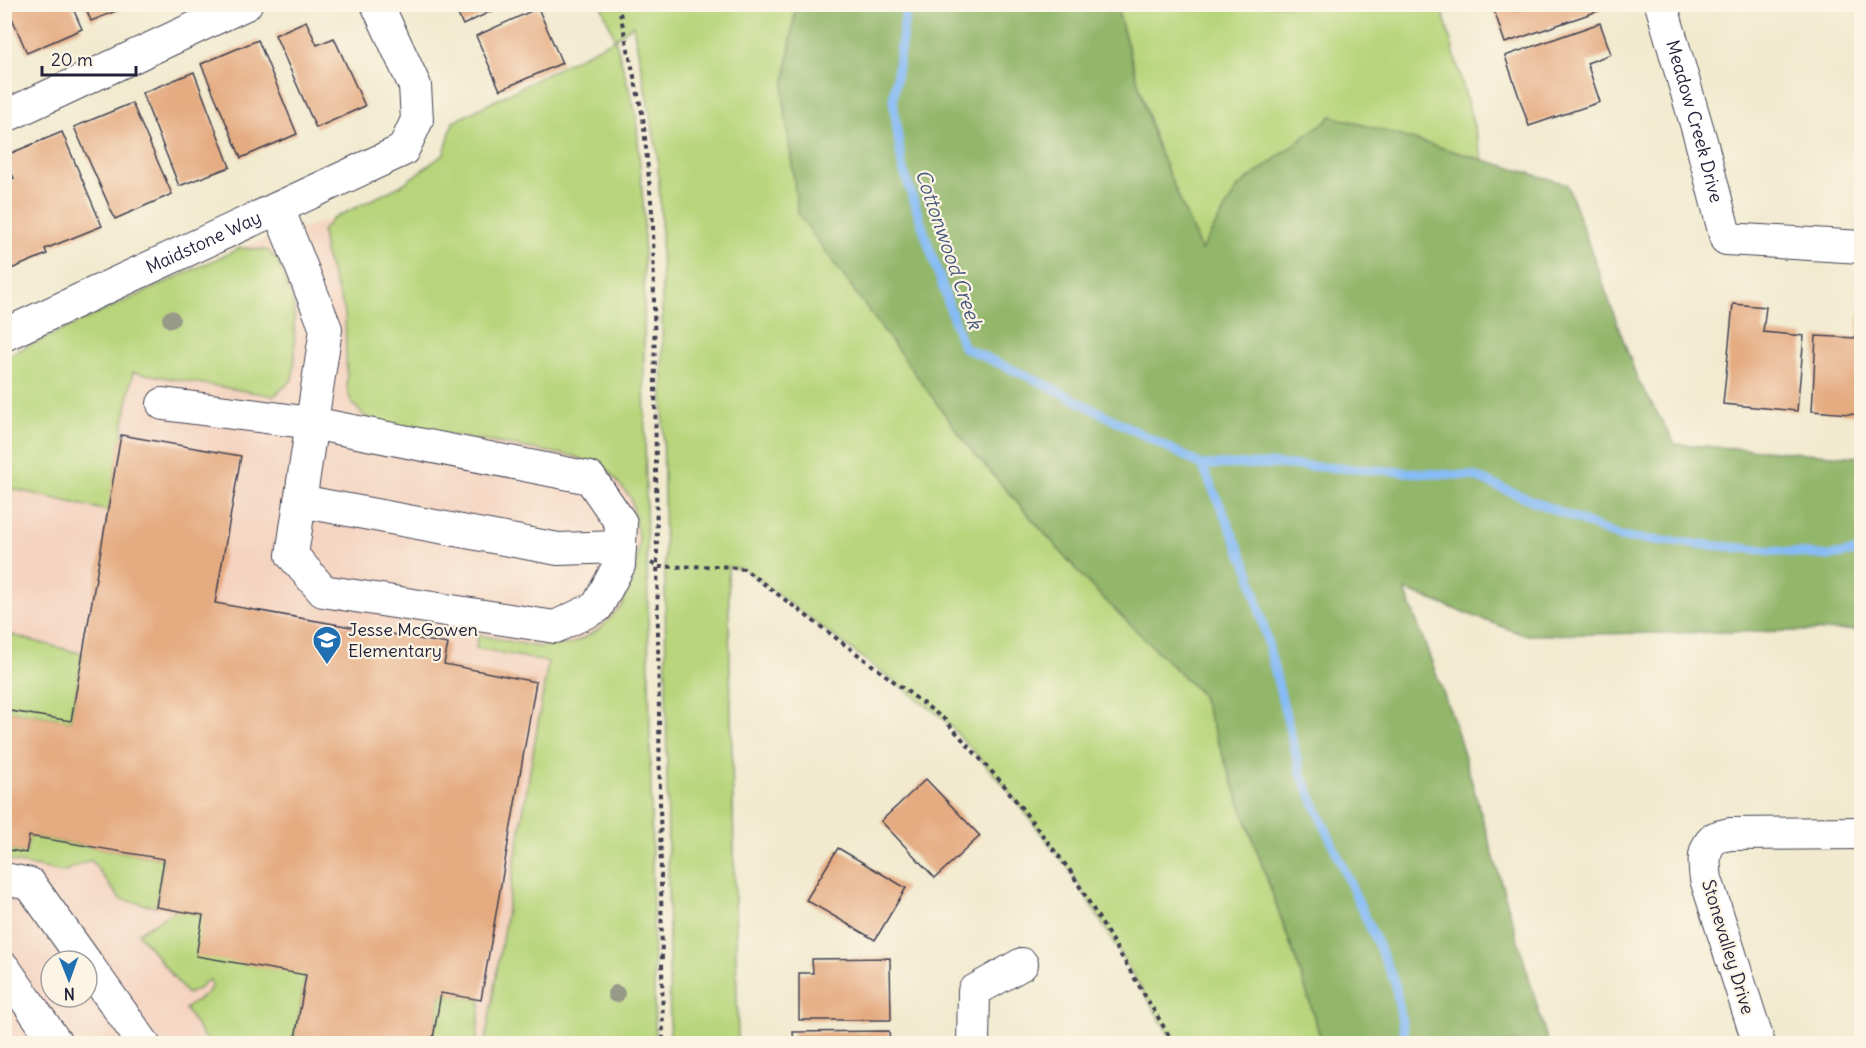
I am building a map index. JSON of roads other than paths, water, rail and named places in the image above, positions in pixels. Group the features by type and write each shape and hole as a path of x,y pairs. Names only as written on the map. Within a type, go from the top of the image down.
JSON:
{"street":[{"path":"4,117 246,4"},
{"name":"Maidstone Way","path":"4,335 403,150 417,120 415,86 377,4"},
{"name":"Meadow Creek Drive","path":"1661,4 1701,141 1726,238 1862,248"},
{"path":"163,404 312,423 590,478 621,523 620,564 597,607 555,627 323,591 292,555 312,423 326,329 278,208"},
{"path":"300,501 558,549 620,547"},
{"name":"Stonevalley Drive","path":"1759,1044 1706,879 1703,864 1707,849 1716,838 1730,834 1862,833"},
{"path":"4,879 30,884 76,949"},
{"path":"973,1044 974,991 1022,964"},
{"path":"4,968 57,1044"},
{"path":"99,981 144,1044"}],"waterway":[{"name":"Cottonwood Creek","path":"907,4 893,100 902,166 963,347 1040,382 1202,465 1272,464 1473,476 1620,537 1830,556 1862,551"},
{"path":"1202,465 1250,573 1301,774 1395,983 1406,1044"}],"place":[{"name":"Jesse McGowen Elementary","path":"327,666"}]}
